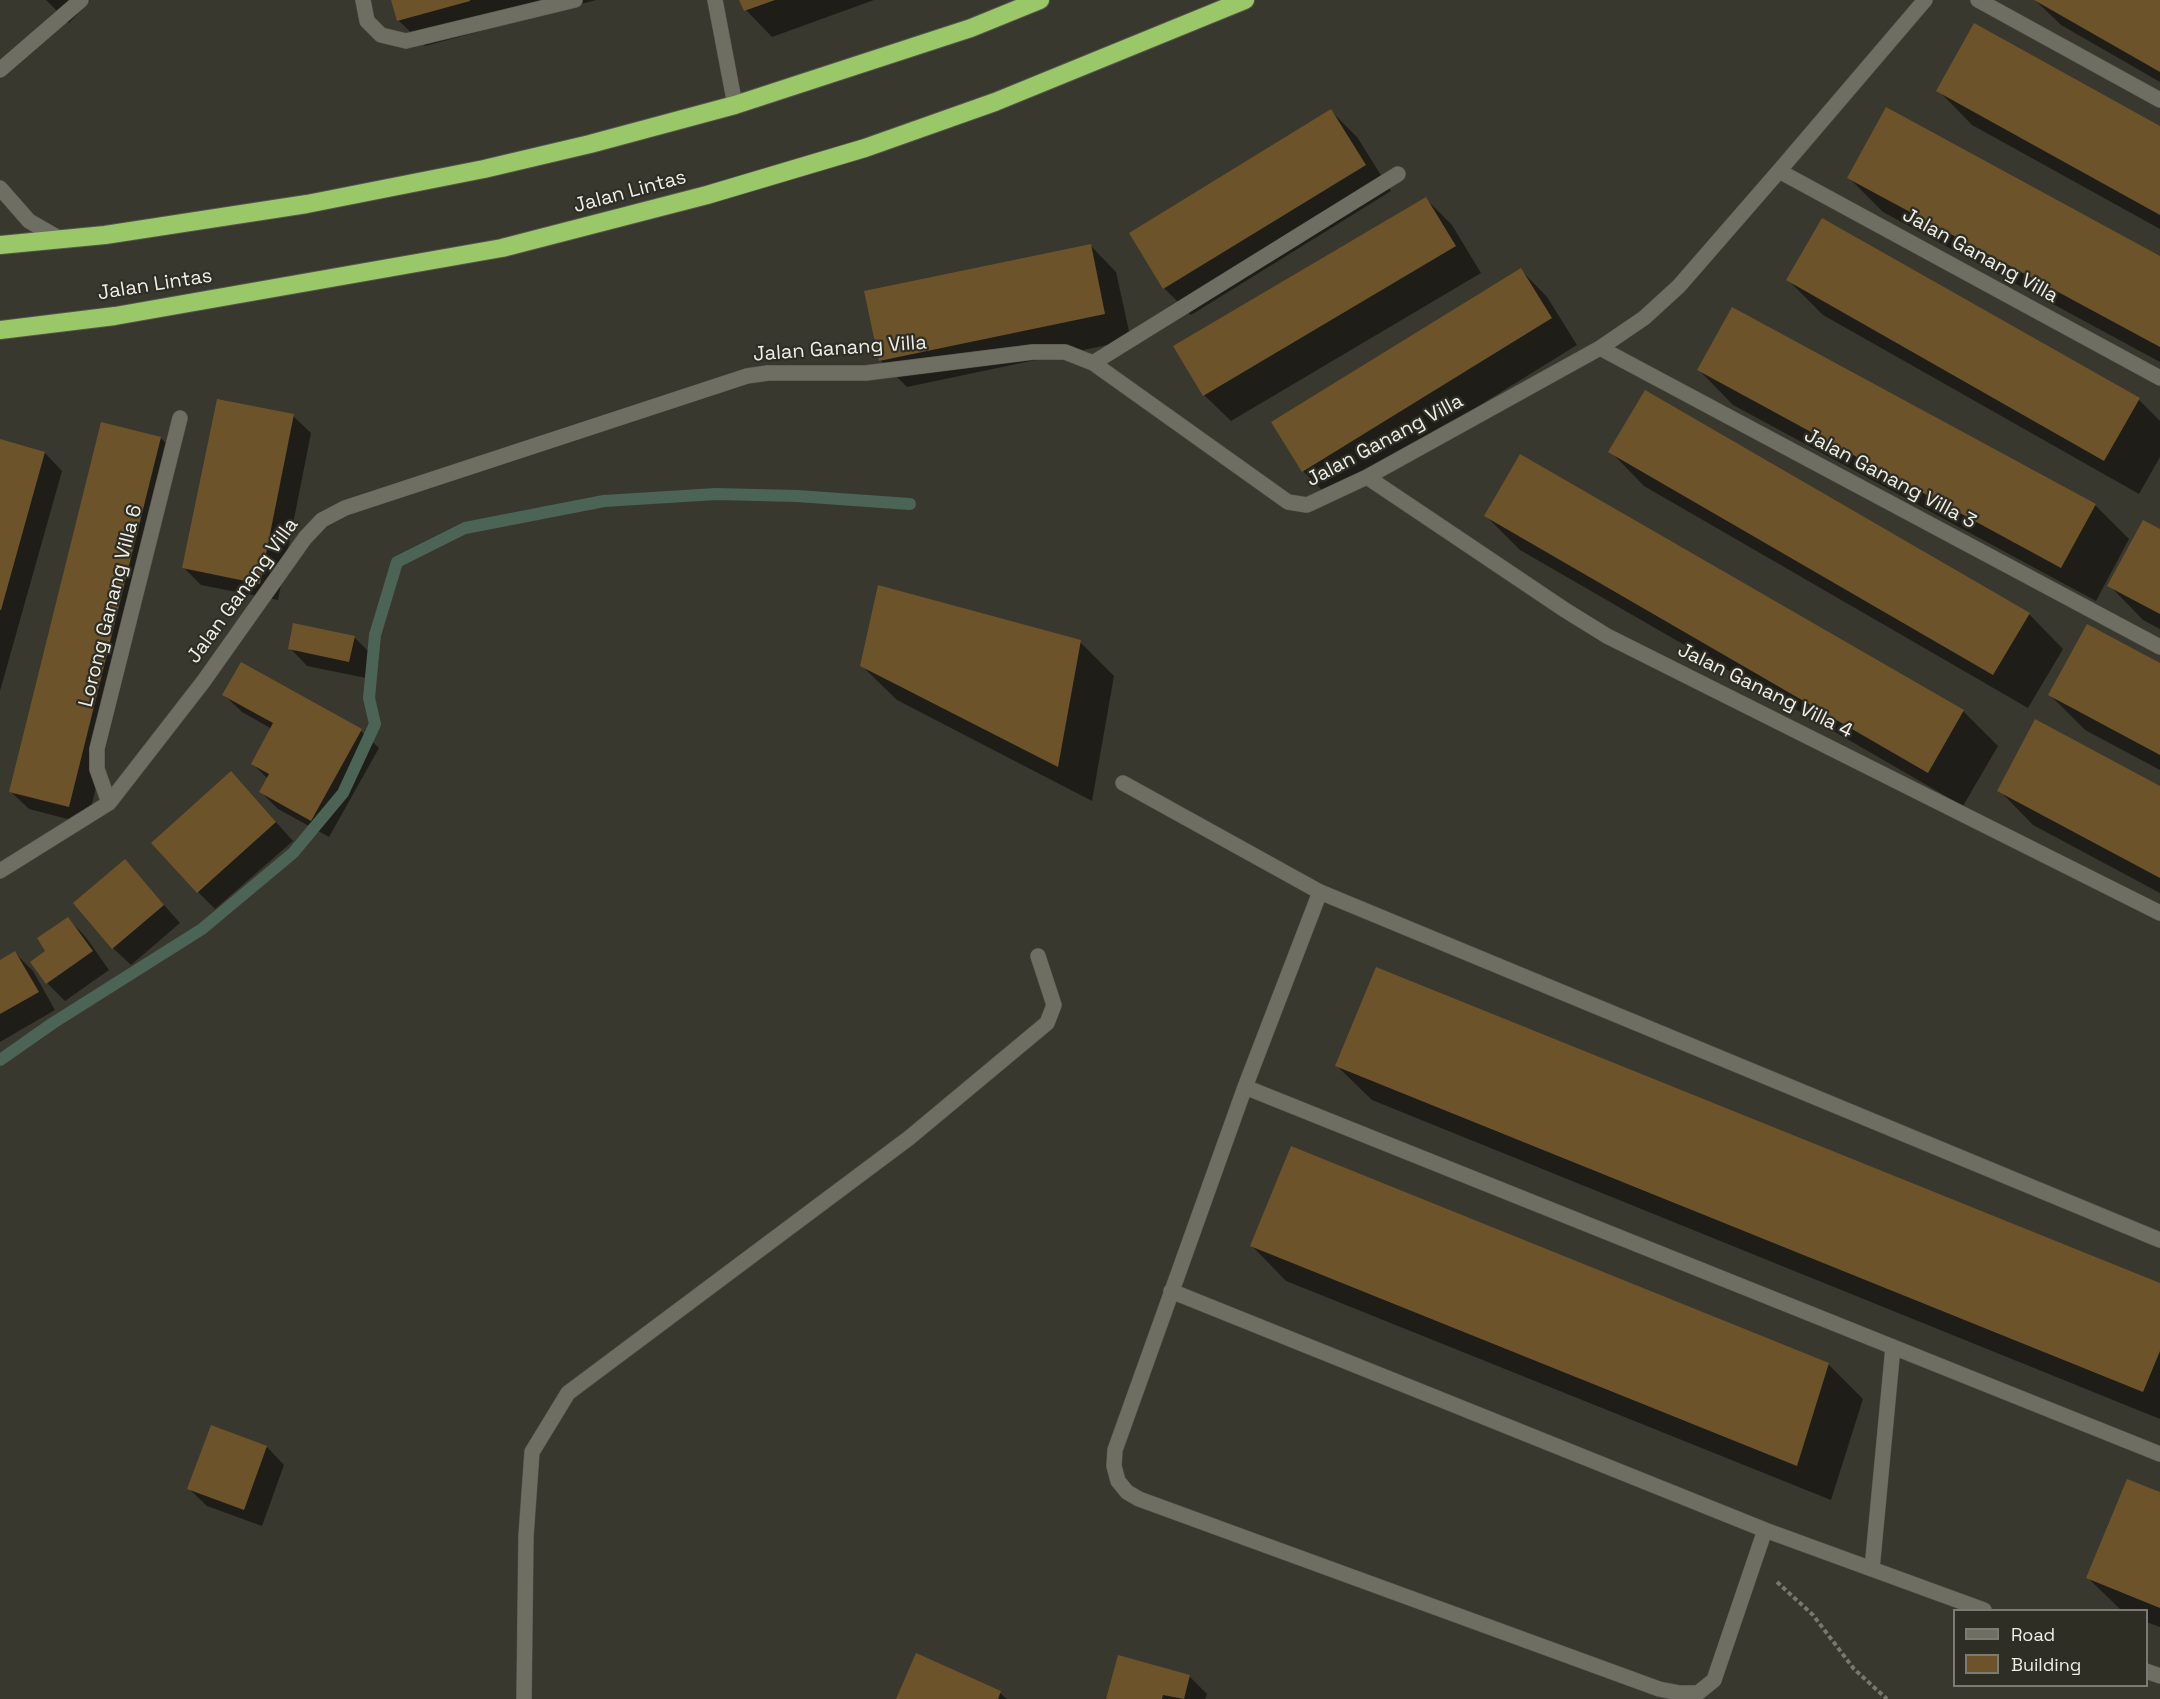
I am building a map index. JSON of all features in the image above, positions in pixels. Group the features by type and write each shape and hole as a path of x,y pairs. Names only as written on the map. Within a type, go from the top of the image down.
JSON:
{"highway":[{"path":"0,245 62,240 307,204 472,171 601,141 735,105 971,28 1040,0"},
{"name":"Jalan Lintas","path":"0,330 115,316 502,249 696,198 865,148 995,102 1245,0"}],"street":[{"path":"2,66 81,0"},
{"path":"363,0 368,21 381,35 406,41 575,0"},
{"path":"715,0 735,105"},
{"name":"Jalan Ganang Villa","path":"0,871 109,803 203,682 305,538 322,520 345,508 747,376 768,373 866,373 1033,352 1065,352 1093,363 1288,502 1307,505 1367,477 1600,348 1644,318 1679,286 1925,0"},
{"path":"1978,0 2160,100"},
{"name":"Jalan Ganang Villa","path":"1779,171 2160,378"},
{"path":"1093,363 1398,174"},
{"path":"0,188 29,221 62,240"},
{"name":"Jalan Ganang Villa 3","path":"1600,348 2160,647"},
{"name":"Lorong Ganang Villa 6","path":"109,803 97,770 97,749 180,418"},
{"name":"Jalan Ganang Villa 4","path":"1367,477 1565,610 1608,636 2160,913"},
{"path":"1123,783 1320,892 2160,1240"},
{"path":"1320,892 1245,1087 1115,1450 1114,1466 1118,1481 1127,1492 1139,1499 1659,1689 1680,1693 1698,1694 1714,1680 1765,1530"},
{"path":"524,1699 526,1536 532,1452 568,1393 909,1138 1047,1023 1054,1005 1038,956"},
{"path":"1245,1087 2160,1454"},
{"path":"1171,1291 1765,1530 1979,1609"},
{"path":"1872,1569 1893,1347"}],"path":[{"path":"1753,1566 1781,1585 1813,1616 1854,1669 1887,1699"}],"building":[{"path":"391,0 470,0 470,1 397,21"},
{"path":"739,0 775,0 744,11"},
{"path":"2034,0 2160,0 2160,72"},
{"path":"1974,23 2160,126 2160,215 1936,91"},
{"path":"1886,107 2160,256 2160,347 1847,178"},
{"path":"1331,109 1366,165 1163,289 1129,233"},
{"path":"1426,197 1456,246 1203,396 1173,346"},
{"path":"1822,218 2140,398 2104,461 1786,280"},
{"path":"1091,244 1105,314 879,361 864,291"},
{"path":"1521,268 1552,318 1302,472 1271,422"},
{"path":"1732,307 2096,504 2061,568 1697,370"},
{"path":"1645,390 2030,613 1993,675 1608,452"},
{"path":"217,399 294,414 260,584 182,568"},
{"path":"101,422 161,437 69,807 9,792"},
{"path":"0,439 45,452 1,610 0,610"},
{"path":"1520,454 1964,710 1928,773 1484,516"},
{"path":"2143,520 2160,529 2160,614 2107,586"},
{"path":"878,585 1081,640 1058,767 860,666"},
{"path":"293,623 355,636 349,662 288,649"},
{"path":"2087,624 2160,663 2160,755 2048,695"},
{"path":"241,662 362,729 311,821 259,792 269,774 251,764 273,723 222,695"},
{"path":"2035,719 2160,786 2160,878 1997,791"},
{"path":"231,771 276,822 197,893 151,843"},
{"path":"125,859 164,905 112,949 73,903"},
{"path":"68,917 93,951 46,984 30,962 45,951 37,938"},
{"path":"15,951 39,992 0,1014 0,960"},
{"path":"1376,967 2160,1283 2160,1351 2143,1392 1335,1066"},
{"path":"1291,1146 1829,1363 1797,1466 1250,1246"},
{"path":"211,1425 267,1446 244,1510 187,1489"},
{"path":"2127,1479 2160,1492 2160,1608 2086,1578"},
{"path":"916,1653 1001,1691 998,1699 896,1699"},
{"path":"1118,1655 1190,1675 1184,1699 1163,1695 1162,1699 1106,1699"}],"waterway":[{"path":"0,1060 53,1023 202,929 293,853 343,793 375,724 369,698 375,635 397,562 465,528 604,501 716,494 797,496 910,504"}]}
